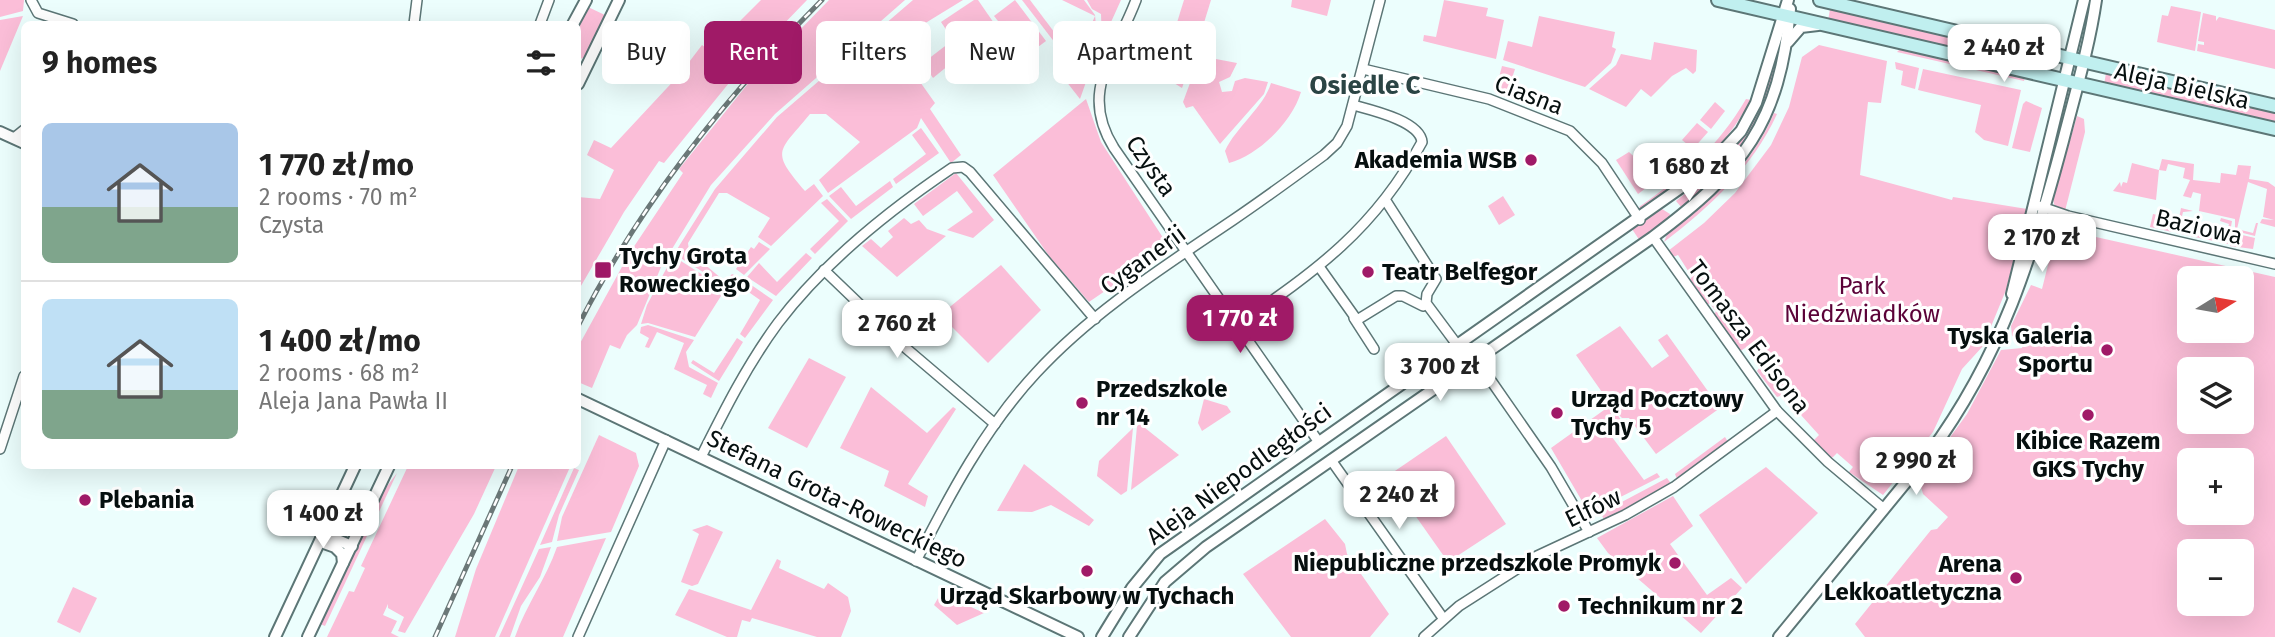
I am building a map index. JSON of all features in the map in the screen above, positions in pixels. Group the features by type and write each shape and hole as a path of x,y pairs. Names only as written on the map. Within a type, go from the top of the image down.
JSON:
{"main road":[{"name":"Aleja Bielska","path":"1718,0 2275,129"},
{"name":"Aleja Bielska","path":"1820,0 2275,106"}],"street":[{"path":"31,0 38,13 63,21"},
{"path":"414,21 417,0"},
{"path":"541,21 549,0"},
{"path":"575,21 586,0"},
{"path":"581,78 619,0"},
{"name":"Czysta","path":"1136,0 1101,78 1098,116 1114,148 1318,441"},
{"name":"Cyganerii","path":"916,561 945,504 995,424 1036,372 1094,319 1186,251 1325,155 1337,143 1347,126 1380,0"},
{"name":"Aleja Niepodległości","path":"1102,637 1132,588 1160,554 1318,441 1640,220 1703,173 1741,131 1761,92 1790,0"},
{"path":"1779,637 1949,428 2005,324 2026,271 2084,0"},
{"path":"2085,62 2096,0"},
{"name":"Aleja Niepodległości","path":"1129,637 1150,601 1175,571 1309,474 1653,237 1727,175 1753,142 1774,98 1786,44 1785,16"},
{"path":"1786,44 1801,27 1823,25"},
{"path":"581,63 592,57"},
{"name":"Aleja Bielska","path":"2079,84 2085,62"},
{"name":"Ciasna","path":"1363,69 1489,99 1570,131 1598,158 1640,220"},
{"path":"2051,160 2079,84"},
{"path":"1237,325 1320,268 1386,201 1422,142 1421,136 1387,115 1353,105"},
{"path":"0,132 19,141"},
{"path":"701,457 735,390 765,341 824,270 906,200 952,168 960,167 970,172 1094,319"},
{"path":"1386,201 1436,279 1427,294 1426,303 1458,346"},
{"path":"1665,202 1676,211 1674,221"},
{"name":"Baziowa","path":"2039,206 2275,264"},
{"path":"1619,234 1622,246 1633,251"},
{"name":"Tomasza Edisona","path":"1653,237 1777,411 1822,457 1884,509"},
{"path":"1320,268 1374,349"},
{"path":"824,270 901,345 995,424"},
{"path":"1354,318 1361,319 1396,296 1403,296 1423,306"},
{"path":"1483,329 1493,337 1491,349"},
{"path":"1440,358 1443,369 1455,373"},
{"path":"1476,359 1551,467 1589,532"},
{"path":"0,449 21,385"},
{"name":"Stefana Grota-Roweckiego","path":"581,400 1078,637"},
{"name":"Elfów","path":"1424,637 1443,618 1537,556 1674,487 1777,411"},
{"path":"1342,426 1353,433 1350,447"},
{"path":"578,637 666,440"},
{"path":"1297,456 1298,469 1309,474"},
{"path":"1331,460 1443,618"},
{"path":"275,637 323,544 327,527 354,469"},
{"path":"308,637 344,563 348,544 386,469"},
{"path":"327,527 333,538 348,544"},
{"path":"323,544 335,547 342,554 344,563"}],"green space":[{"path":"0,0 24,0 23,11 0,17"},
{"path":"761,0 807,0 787,21 740,21"},
{"path":"829,0 905,0 881,21 816,21 816,78 775,114 711,185 661,267 637,325 627,335 620,349 610,345 592,388 581,383 581,342 629,254 683,173 679,169 748,84 802,84 802,28"},
{"path":"913,0 963,0 929,21 889,21"},
{"path":"974,0 978,0 992,21 945,21 945,28 941,22"},
{"path":"1015,0 1031,21 998,21 994,16"},
{"path":"1022,0 1030,0 1053,30 1053,40"},
{"path":"1062,0 1084,0 1095,15 1096,21 1093,21 1095,16"},
{"path":"1087,0 1121,0 1112,21 1101,21 1101,14 1092,9"},
{"path":"1184,0 1211,0 1205,21 1177,21"},
{"path":"1292,0 1331,0 1327,16 1291,7"},
{"path":"1444,0 1488,8 1486,16 1504,20 1496,59 1423,41 1424,35 1436,37"},
{"path":"2171,6 2201,12 2195,51 2157,42 2162,15 2168,16"},
{"path":"588,7 607,16 585,57 581,59 581,22"},
{"path":"1830,9 2031,55 2028,66 1828,21"},
{"path":"2203,13 2216,16 2216,21 2219,17 2275,30 2275,69 2197,51 2198,44 2204,45 2204,42 2198,41"},
{"path":"23,16 0,71 0,20"},
{"path":"1539,16 1615,32 1612,47 1616,49 1611,63 1585,87 1503,60 1508,41 1532,47"},
{"path":"1039,32 1046,41 1039,46"},
{"path":"1654,42 1697,50 1696,71 1693,74 1686,68 1672,76 1651,97 1641,89 1626,107 1589,89 1616,65 1621,54 1651,60"},
{"path":"702,45 704,84 728,84 664,163 659,161 624,212 581,286 581,197 600,199 614,170 587,155 594,140 611,148 671,84 690,84 690,61"},
{"name":"Park Niedźwiadków","path":"1819,45 1887,61 1881,103 1868,102 1860,175 1952,200 1953,197 2027,209 2006,290 1983,346 1962,369 1933,432 1883,495 1849,472 1853,467 1837,453 1832,458 1813,441 1819,435 1800,414 1797,415 1780,396 1777,397 1757,371 1760,367 1745,348 1739,352 1712,315 1716,312 1710,303 1706,306 1688,281 1692,277 1678,255 1673,257 1668,251 1704,223 1735,193 1771,145 1789,107 1802,57"},
{"path":"945,46 945,68 933,78 931,75 931,57"},
{"path":"1901,48 2025,77 2024,81 1897,52"},
{"path":"1777,51 1777,63 1768,96 1751,133 1727,165 1682,208 1676,201 1713,169 1741,136 1752,118 1762,98"},
{"path":"1216,59 1237,63 1230,77 1219,82 1222,92 1232,91 1235,81 1245,78 1268,82 1264,94 1220,144 1193,106 1186,108 1183,102 1190,84 1216,84"},
{"path":"1895,62 1919,68 1915,89 1901,85 1903,71 1896,69"},
{"path":"1502,66 1515,69 1506,97 1495,93"},
{"path":"1923,69 2021,90 2008,146 1984,140 1975,132 1981,105 1918,90"},
{"path":"2106,73 2275,112 2275,124 2104,85"},
{"path":"816,83 922,84 935,103 930,109 961,155 951,163 921,118 917,128 828,193 819,180 860,142 826,114 810,114 785,145 783,159 805,191 814,184 823,196 771,246 758,237 770,218 727,193 719,193 688,243 689,251 722,279 728,279 732,274 740,278 737,282 716,280 674,254 715,189 777,117"},
{"path":"1271,83 1301,92 1297,103 1282,126 1263,145 1229,163 1225,151"},
{"path":"1068,84 1085,84 1080,99"},
{"path":"1086,99 1101,142 1169,247 1089,302 1049,256 993,175"},
{"path":"1746,99 1751,100 1729,133 1704,162 1660,199 1643,210 1639,207 1670,184 1712,146"},
{"path":"2026,101 2042,108 2030,152 2012,148"},
{"path":"1715,102 1725,111 1711,129 1700,120"},
{"path":"1774,113 1777,114 1767,134 1743,169 1714,200 1664,242 1668,232 1730,180 1755,148"},
{"path":"2077,116 2084,119 2085,132 2065,211 2055,208 2053,199"},
{"path":"1697,123 1708,132 1693,149 1682,140"},
{"path":"921,128 939,153 896,184 893,179 926,154 912,135"},
{"path":"1679,143 1691,152 1665,174 1658,167"},
{"path":"1629,152 1658,179 1638,194 1616,160"},
{"path":"2162,159 2194,164 2193,180 2220,183 2221,173 2236,175 2238,165 2251,166 2249,179 2268,182 2275,187 2275,227 2260,223 2262,219 2274,220 2263,217 2267,189 2248,182 2237,229 2253,233 2258,223 2255,236 2235,231 2235,219 2199,211 2201,194 2193,192 2191,198 2183,196 2190,180 2183,178 2185,168 2168,164 2166,171 2159,170"},
{"path":"2132,163 2159,170 2156,200 2113,191 2120,182 2121,187 2123,182 2127,183"},
{"path":"956,173 994,220 973,238 947,230 973,212 957,191 923,216 914,204"},
{"path":"890,181 893,187 851,219 829,196 841,187 856,206"},
{"path":"1503,196 1515,215 1499,225 1488,206"},
{"path":"827,199 848,221 815,254 810,249 839,221 821,203"},
{"path":"2181,208 2193,211 2183,212 2179,229 2225,240 2229,224 2220,221 2221,218 2232,221 2228,244 2176,233"},
{"path":"1662,209 1670,214 1668,220 1640,241 1632,229"},
{"path":"2153,214 2175,219 2172,232 2150,227"},
{"path":"904,218 911,224 919,220 927,229 946,236 897,277 862,246 871,239 881,248 893,237 888,231"},
{"path":"2078,233 2226,266 2177,266 2177,343 2254,343 2254,272 2275,277 2275,637 1865,637 1855,624 1931,530 1937,529 1948,517 1923,494 1919,480 1967,414 2001,350 2022,348 2024,341 2012,336 2011,326 2031,285 2042,289 2051,253 2072,258"},
{"path":"2234,233 2255,238 2253,249 2230,246"},
{"path":"759,242 770,249 744,275 736,269 751,247 754,249"},
{"path":"806,253 812,258 776,296 747,277 759,263 777,282"},
{"path":"673,256 714,282 721,296 695,337 648,323 641,324 647,305"},
{"path":"1001,265 1041,310 988,363 940,315"},
{"path":"744,280 773,300 745,338 740,334 760,300 740,286"},
{"path":"648,325 694,340 686,352 689,367 718,383 711,398 703,394 707,385 674,369 684,343 657,332 649,348 645,347 649,338 640,333 641,327"},
{"path":"1620,326 1652,368 1669,356 1658,340 1667,334 1720,408 1656,454 1629,418 1622,418 1616,412 1625,427 1612,437 1644,480 1657,473 1660,477 1589,513 1551,448 1611,405 1576,355"},
{"path":"737,338 743,342 719,381 691,363 693,360 714,373"},
{"path":"809,358 846,377 807,448 768,428"},
{"path":"871,387 927,433 953,407 956,409 908,484 928,496 925,507 884,486 889,471 840,448"},
{"path":"1204,399 1227,406 1231,412 1202,431 1198,423"},
{"path":"1140,424 1179,455 1131,490 1137,426"},
{"path":"1133,428 1127,491 1121,495 1097,476 1099,461"},
{"path":"599,435 636,453 639,466 611,532 557,541 562,517"},
{"path":"1446,436 1506,524 1448,562 1398,491 1392,473"},
{"path":"1725,437 1728,442 1677,479 1675,474"},
{"path":"1024,464 1094,520 1089,526 1051,505 1032,512 997,511"},
{"path":"1766,467 1818,513 1746,584 1699,515"},
{"path":"407,469 495,469 474,514 405,633 398,631 404,617 388,608 388,604 383,615 397,621 391,633 399,637 327,637 349,591 354,592 365,568 361,566"},
{"path":"518,469 569,469 495,637 455,637 476,569"},
{"path":"574,469 579,470 559,515 552,542 540,545"},
{"path":"397,473 370,531 365,529 382,493"},
{"path":"1667,478 1672,485 1624,513 1604,520 1601,513"},
{"name":"Niepubliczne przedszkole Promyk","path":"1673,496 1693,526 1670,544 1707,595 1731,578 1742,588 1701,633 1608,553 1597,538"},
{"path":"1325,519 1345,544 1347,554 1389,614 1370,637 1291,637 1243,574"},
{"path":"707,525 723,532 698,584 692,586 681,582 699,534 692,530"},
{"path":"363,535 367,536 325,626 320,624"},
{"path":"606,538 563,637 515,637 557,547"},
{"path":"551,547 540,577 521,606 510,637 499,637 539,549"},
{"path":"777,559 781,561 779,568 824,589 828,583 848,597 851,611 841,637 817,637 752,618 750,622 742,620 737,637 727,637 675,615 689,589 751,610"},
{"path":"73,587 97,598 80,633 57,622"},
{"path":"941,593 984,613 957,625 934,605"}],"railway":[{"path":"581,320 629,237 687,154 752,75 822,0"},
{"path":"435,637 511,469"}],"place":[{"name":"Akademia WSB","path":"1531,160"},
{"name":"Tychy Grota Roweckiego","path":"603,270"},
{"name":"Teatr Belfegor","path":"1368,272"},
{"name":"Tyska Galeria Sportu","path":"2107,350"},
{"name":"Przedszkole nr 14","path":"1082,403"},
{"name":"Urząd Pocztowy Tychy 5","path":"1557,413"},
{"name":"Kibice Razem GKS Tychy","path":"2088,415"},
{"name":"Plebania","path":"85,500"},
{"name":"Niepubliczne przedszkole Promyk","path":"1675,563"},
{"name":"Urząd Skarbowy w Tychach","path":"1087,571"},
{"name":"Arena Lekkoatletyczna","path":"2016,578"},
{"name":"Technikum nr 2","path":"1564,606"}],"district":[{"name":"Osiedle C","path":"1365,85"}]}
